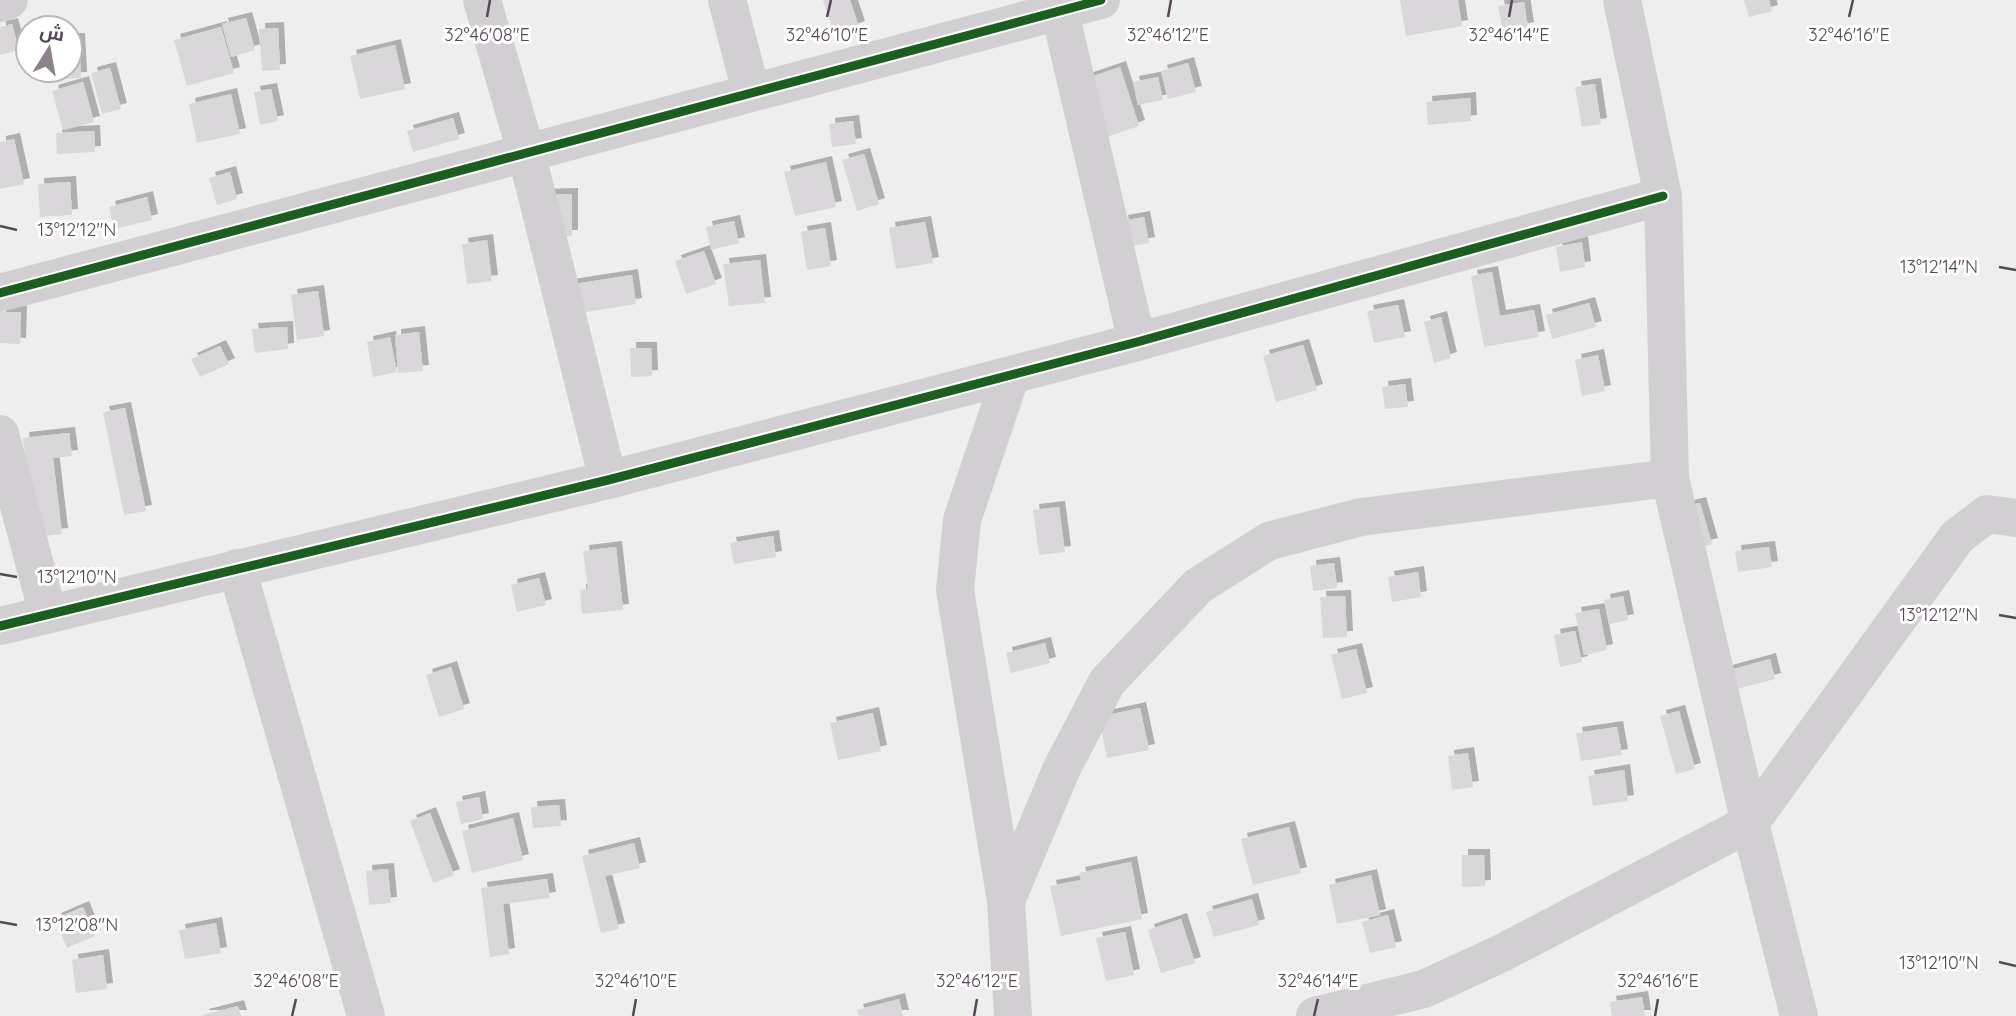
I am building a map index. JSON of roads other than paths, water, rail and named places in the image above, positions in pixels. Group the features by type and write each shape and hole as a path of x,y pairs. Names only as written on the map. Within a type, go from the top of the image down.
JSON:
{"street":[{"path":"0,2 9,0"},
{"path":"482,0 526,152 608,480"},
{"path":"727,0 751,92"},
{"path":"0,293 751,92 1058,5 1101,0"},
{"path":"1058,5 1137,342"},
{"path":"1631,11 1663,196 1670,478 1750,822 1799,1016"},
{"path":"0,626 608,480 1137,342 1663,196"},
{"path":"1011,375 962,520 955,590 1006,901 1013,1016"},
{"path":"0,434 48,614"},
{"path":"1006,901 1062,768 1107,682 1198,586 1269,541 1361,517 1670,478"},
{"path":"1315,1016 1421,1002 1502,953 1750,822 1956,537 1987,514 2016,518"},
{"path":"237,568 366,1016"}]}
